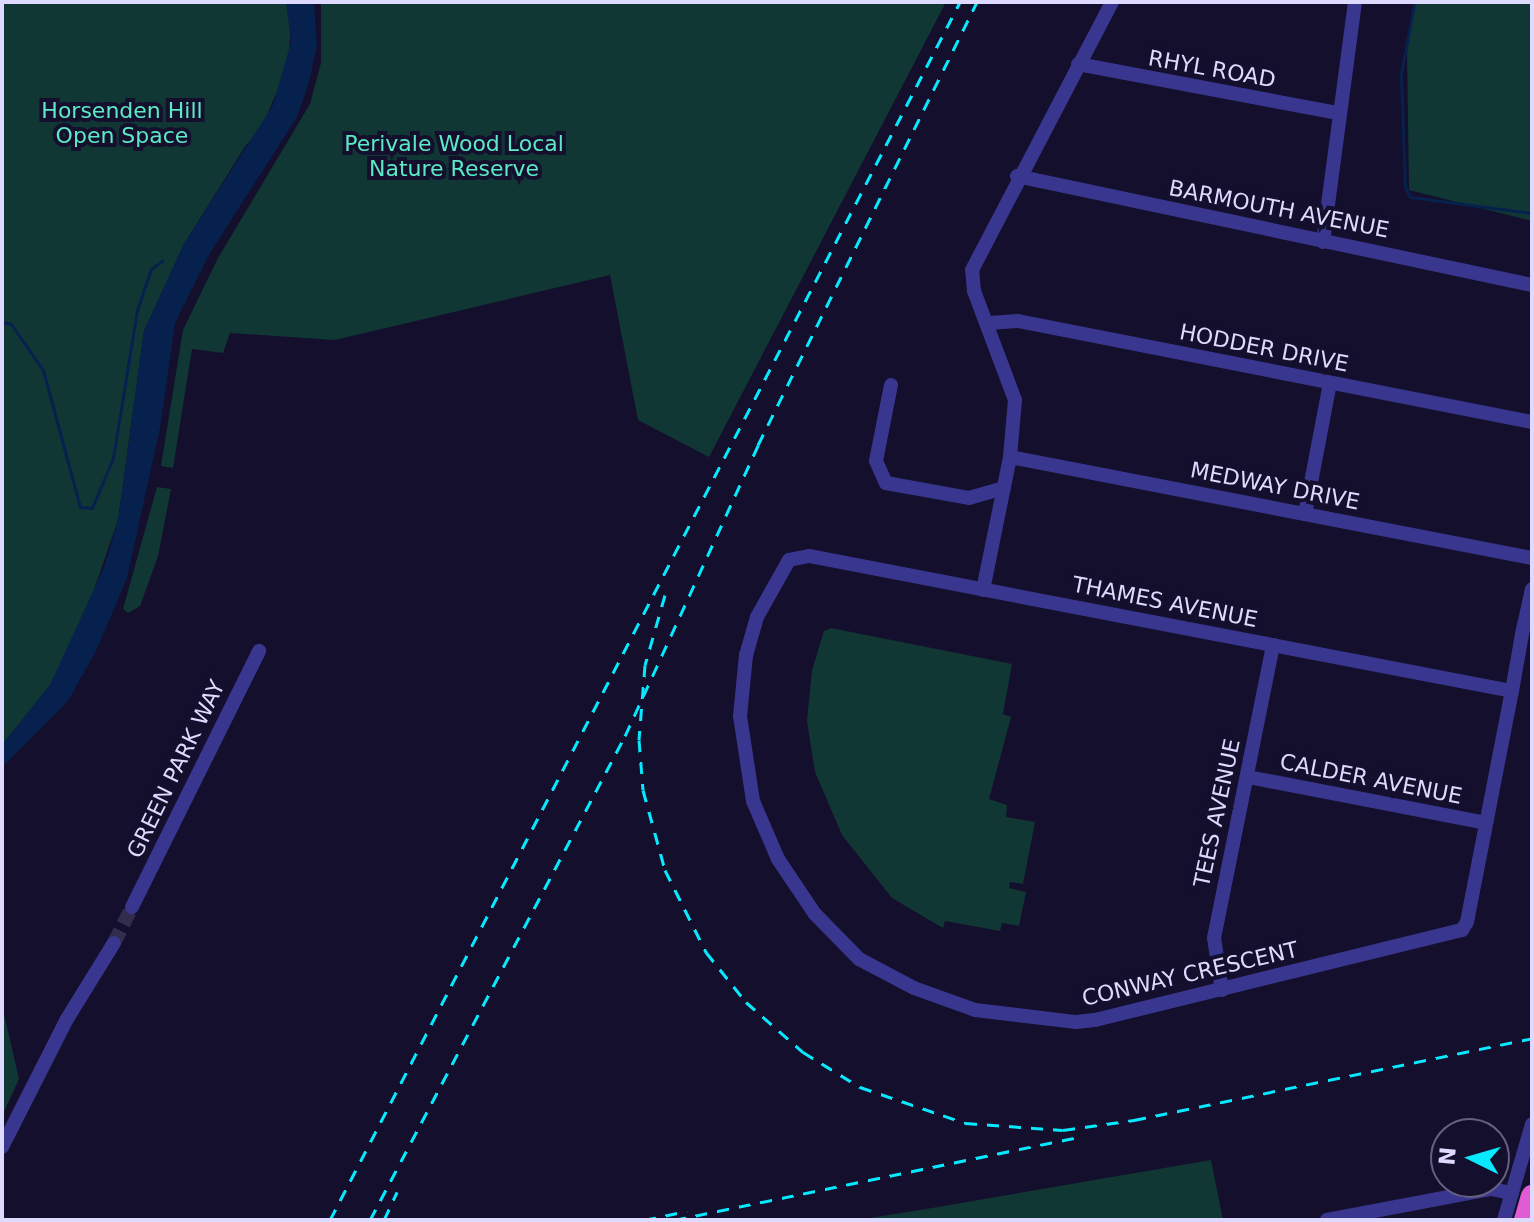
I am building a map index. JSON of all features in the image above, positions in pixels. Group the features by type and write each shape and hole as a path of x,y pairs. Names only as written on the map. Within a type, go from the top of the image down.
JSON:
{"highway":[{"path":"1522,1194 1525,1220"}],"street":[{"path":"983,590 1010,457 1015,400 972,270 1017,176 1112,2"},
{"path":"1323,242 1355,2"},
{"name":"RHYL ROAD","path":"1078,64 1338,113"},
{"name":"BARMOUTH AVENUE","path":"1017,176 1532,285"},
{"name":"HODDER DRIVE","path":"988,323 1018,321 1532,422"},
{"path":"1305,514 1330,383"},
{"path":"891,385 876,461 886,483 969,498 1004,488"},
{"name":"MEDWAY DRIVE","path":"1010,457 1532,558"},
{"name":"THAMES AVENUE","path":"809,556 1512,691"},
{"name":"CONWAY CRESCENT","path":"809,556 789,560 757,617 746,655 740,716 747,774 763,827 793,882 835,937 859,959 914,988 975,1010 1019,1017 1095,1020 1456,935 1467,922 1532,589"},
{"name":"TEES AVENUE","path":"1222,990 1214,938 1273,645"},
{"name":"GREEN PARK WAY","path":"132,907 259,651"},
{"name":"CALDER AVENUE","path":"1248,777 1486,823"},
{"path":"2,1147 67,1019 114,943"},
{"path":"1504,1220 1522,1194 1532,1124"},
{"path":"1330,1220 1491,1189 1522,1194"}],"green space":[{"name":"Horsenden Hill Open Space","path":"2,2 286,2 291,24 288,66 259,133 246,145 184,244 144,331 118,520 86,613 50,685 2,745"},
{"name":"Perivale Wood Local Nature Reserve","path":"321,2 946,2 709,457 638,420 610,275 335,340 230,333 223,353 192,349 173,468 161,466 183,330 218,258 310,104 321,63"},
{"path":"1414,2 1532,2 1532,221 1409,190 1407,50"},
{"path":"157,487 171,489 158,556 140,606 128,613 123,609"},
{"path":"831,628 1012,664 1003,714 1011,717 989,799 1007,805 1006,817 1035,822 1023,884 1010,882 1009,888 1026,892 1019,926 1002,923 1000,931 945,921 943,928 892,898 842,835 815,772 807,721 812,670 824,631"},
{"path":"2,1005 19,1079 2,1116"},
{"path":"1211,1160 1223,1220 858,1220 932,1208"}],"water":[{"path":"286,2 314,2 317,46 309,82 297,117 210,253 175,323 160,428 127,578 97,649 68,701 2,767 2,745 50,685 105,565 118,520 144,331 184,244 273,105 291,42"}],"waterway":[{"path":"1414,4 1401,74 1405,187 1410,197 1532,213"},
{"path":"2,322 11,324 43,370 80,507 92,508 113,458 137,310 151,269 162,261"}],"tunnel":[{"path":"114,943 132,907"}],"railway":[{"path":"330,1220 960,2"},
{"path":"370,1220 625,736 758,445 977,2"},
{"path":"665,595 645,665 639,740 643,790 665,870 706,952 746,1002 803,1052 860,1087 965,1123 1063,1130 1134,1120 1532,1038"},
{"path":"674,1220 1078,1137"},
{"path":"384,1220 397,1192"},
{"path":"644,1220 687,1211"}]}
